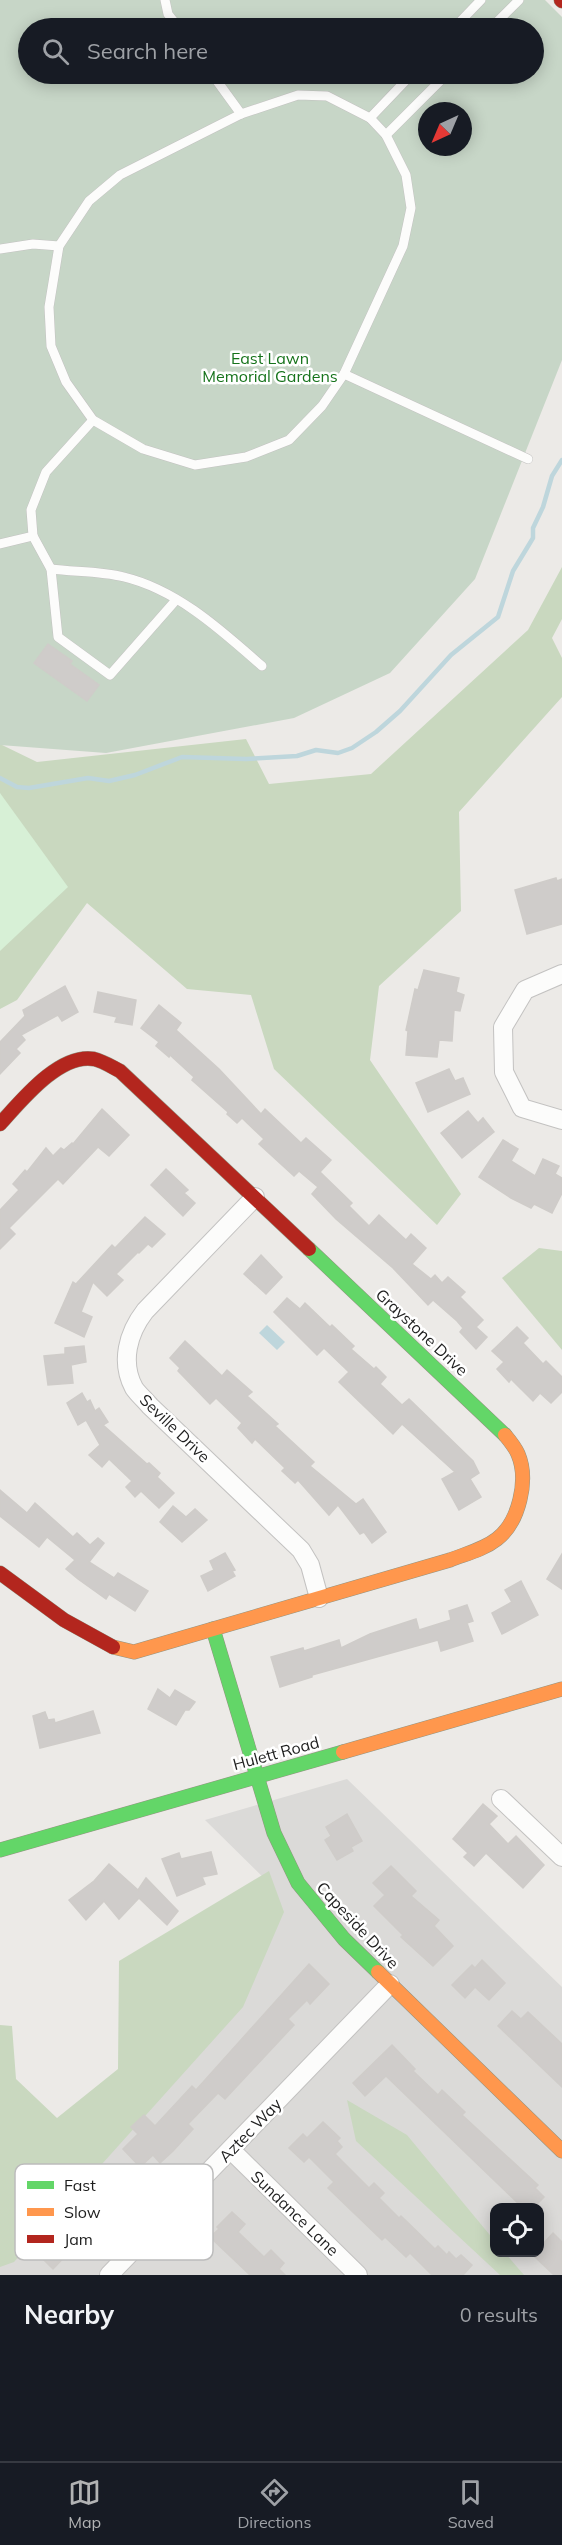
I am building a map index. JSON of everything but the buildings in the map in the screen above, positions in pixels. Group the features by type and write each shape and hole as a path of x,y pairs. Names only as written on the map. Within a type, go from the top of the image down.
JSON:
{"street":[{"path":"562,974 525,990 503,1027 504,1072 522,1108 562,1120"},
{"name":"Graystone Drive","path":"0,1124 26,1096 64,1063 93,1058 120,1071 486,1415 510,1441 519,1457 521,1481 519,1507 510,1526 497,1539 450,1560 134,1652 116,1649 93,1638 0,1573"},
{"name":"Seville Drive","path":"255,1197 145,1311 134,1326 126,1355 134,1388 150,1406 301,1550 310,1566 319,1598"},
{"name":"Capeside Drive","path":"213,1629 256,1776 281,1851 298,1883 344,1939 562,2151"},
{"name":"Hulett Road","path":"0,1850 562,1689"},
{"path":"501,1799 562,1857"},
{"name":"Aztec Way","path":"213,2169 390,1984"},
{"name":"Sundance Lane","path":"231,2150 358,2275"},
{"name":"Aztec Way","path":"110,2275 125,2260"}],"lane":[{"path":"165,0 171,18"},
{"path":"464,18 481,0"},
{"path":"501,18 519,0"},
{"path":"219,84 241,114"},
{"path":"370,118 402,84"},
{"path":"386,135 437,84"},
{"path":"298,95 327,96 370,118 386,135 406,175 411,208 403,246 344,374 322,406 289,440 246,457 195,465 143,449 93,420 66,382 51,346 49,307 59,246 88,201 120,175 241,114 298,95"},
{"path":"0,249 33,244 59,246"},
{"path":"344,374 528,459"},
{"path":"93,420 46,472 31,510 33,536 51,569 58,637 110,675 176,600"},
{"path":"0,544 33,536"},
{"path":"51,569 124,576 160,589 219,627 262,666"}],"shaded area":[{"path":"347,1779 562,1987 562,2275 0,2275 0,2217 15,2199 15,2260 213,2260 213,2164 43,2164 222,1945 276,1890 205,1820"}],"green space":[{"name":"East Lawn Memorial Gardens","path":"0,0 545,0 562,17 562,360 475,579 390,673 294,718 106,753 0,745"},
{"path":"562,567 562,619 552,638 562,658 562,697 459,812 461,911 379,986 370,1060 461,1194 437,1225 274,1069 251,995 187,989 87,903 17,1000 0,1009 0,744 37,762 246,739 269,784 371,774 528,630"},
{"path":"0,793 68,887 0,951"},
{"path":"539,1248 562,1251 562,1350 502,1278"},
{"path":"269,1871 284,1912 243,2007 102,2164 15,2164 16,2260 0,2267 0,2025 12,2026 16,2079 57,2118 118,2069 119,1961"},
{"path":"347,2100 407,2135 490,2235 490,2257 508,2257 524,2275 500,2275 356,2141"}],"water":[{"path":"267,1325 285,1342 277,1350 259,1333"}],"waterway":[{"path":"0,778 17,787 29,788 88,778 109,781 135,775 182,757 246,759 297,756 316,750 338,753 352,748 376,732 400,711 451,655 498,617 513,571 533,538 533,528 543,507 552,476 562,460"}],"traffic: fast":[{"path":"309,1249 505,1435"},
{"path":"213,1629 274,1833 298,1883 344,1939 378,1972"},
{"path":"0,1850 343,1752"}],"traffic: slow":[{"path":"113,1647 134,1652 450,1560 486,1546 505,1532 520,1500 521,1464 514,1446 505,1435"},
{"path":"343,1752 562,1689"},
{"path":"378,1972 562,2151"}],"traffic: jam":[{"path":"0,1124 30,1092 54,1071 81,1059 101,1061 120,1071 309,1249"},
{"path":"0,1573 64,1620 113,1647"}]}
